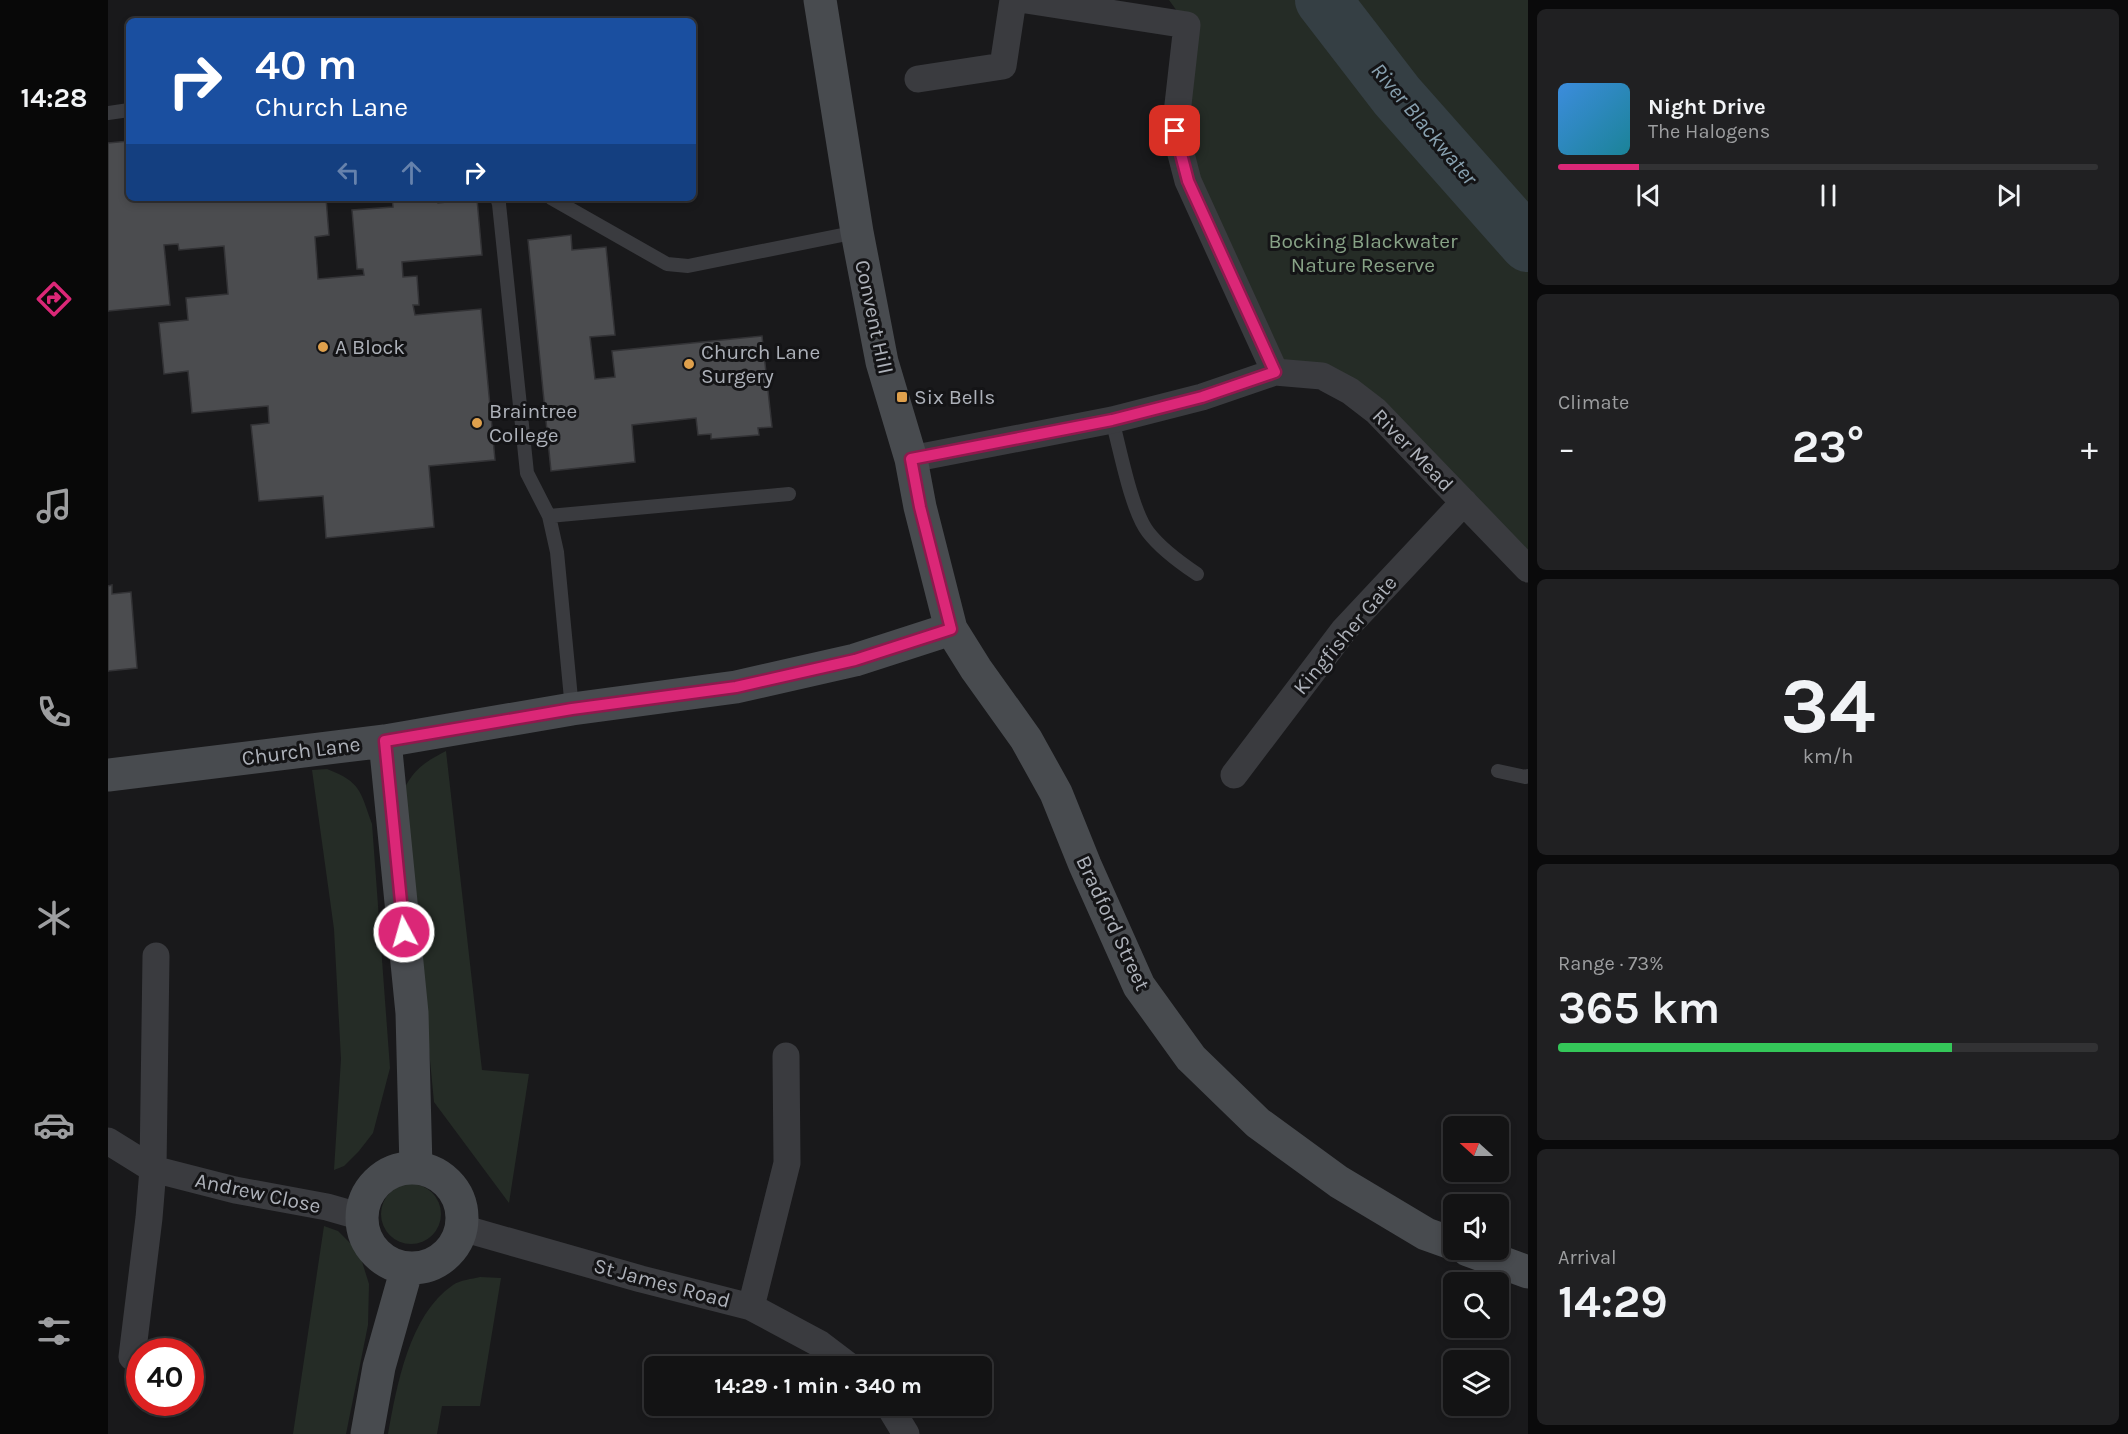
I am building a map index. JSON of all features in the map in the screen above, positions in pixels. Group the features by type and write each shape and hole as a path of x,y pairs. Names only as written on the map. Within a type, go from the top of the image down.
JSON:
{"street":[{"name":"Convent Hill","path":"820,0 857,232 882,362 911,459 920,507 951,629"},
{"path":"918,79 1003,66 1013,0"},
{"path":"1026,0 1187,25 1175,131 1188,181 1275,372"},
{"name":"River Mead","path":"911,459 1112,420 1202,397 1275,372 1322,376 1350,391 1376,411 1528,569"},
{"name":"Kingfisher Gate","path":"1234,775 1344,630 1464,502"},
{"name":"Church Lane","path":"108,775 385,741 572,709 736,687 855,660 951,629"},
{"name":"Bradford Street","path":"951,629 976,669 1026,739 1056,793 1085,865 1139,986 1191,1058 1257,1123 1339,1182 1426,1234 1443,1240"},
{"path":"385,741 412,1013 416,1167"},
{"path":"134,1338 153,1169 156,956"},
{"path":"751,1307 797,1167 786,1056"},
{"name":"Andrew Close","path":"108,1141 153,1169 235,1190 327,1206 362,1217"},
{"path":"416,1167 436,1173 453,1187 462,1207 462,1228 455,1245 442,1259 426,1267 407,1268 389,1263 375,1251 366,1236 362,1217 366,1198 378,1181 396,1170 416,1167"},
{"name":"St James Road","path":"462,1228 641,1279 751,1307 820,1344 836,1356"},
{"path":"1495,1260 1528,1272"},
{"path":"367,1434 379,1367 407,1268"},
{"path":"895,1416 906,1434"}],"lane":[{"path":"108,113 126,110"},
{"path":"498,201 527,473 549,516 557,552 572,709"},
{"path":"556,201 667,264 688,266 857,232"},
{"path":"1112,420 1133,501 1146,530 1170,555 1197,574"},
{"path":"549,516 789,494"},
{"path":"1498,771 1528,776"}],"green space":[{"name":"Bocking Blackwater Nature Reserve","path":"1169,0 1528,0 1528,563 1376,411 1275,372 1188,181 1187,25"},
{"path":"446,751 482,1070 529,1074 509,1203 434,1102 417,924 399,798 408,781 418,770 429,760"},
{"path":"327,769 347,778 358,789 372,824 390,1068 373,1133 344,1166 334,1170 341,1059 334,929 312,770"},
{"path":"405,1184 417,1184 428,1189 436,1197 441,1214 439,1226 428,1239 417,1244 405,1244 394,1239 386,1231 381,1220 381,1208 386,1197 394,1189"},
{"path":"324,1226 338,1231 359,1252 369,1284 368,1325 346,1434 293,1434"},
{"path":"480,1277 501,1278 480,1406 442,1406 437,1434 388,1434 401,1373 415,1332 438,1298 453,1285"}],"building":[{"name":"A Block","path":"126,141 126,201 326,201 329,235 315,237 318,279 364,275 363,269 357,269 352,210 393,207 392,201 438,201 438,203 477,201 482,255 402,262 403,277 417,276 419,305 413,305 415,315 481,309 495,460 429,466 434,527 326,538 323,496 259,501 251,425 269,423 268,406 192,413 188,371 164,374 159,323 188,320 186,298 228,294 224,246 179,250 178,244 164,245 170,305 108,311 108,143"},
{"name":"Church Lane Surgery","path":"571,235 572,250 606,247 615,335 590,337 595,379 615,377 612,351 762,336 772,427 758,428 759,435 711,439 711,434 698,435 696,418 632,425 635,462 551,471 528,240"},
{"path":"112,585 112,594 131,592 137,668 108,671 108,586"}],"waterway":[{"name":"River Blackwater","path":"1323,0 1397,96 1528,244"}],"place":[{"name":"A Block","path":"323,347"},
{"name":"Church Lane Surgery","path":"689,364"},
{"name":"Six Bells","path":"902,397"},
{"name":"Braintree College","path":"477,423"}],"route":[{"path":"404,932 391,822 385,741 572,709 736,687 855,660 951,629 920,507 911,459 1112,420 1202,397 1275,372 1188,181 1175,131"}]}
